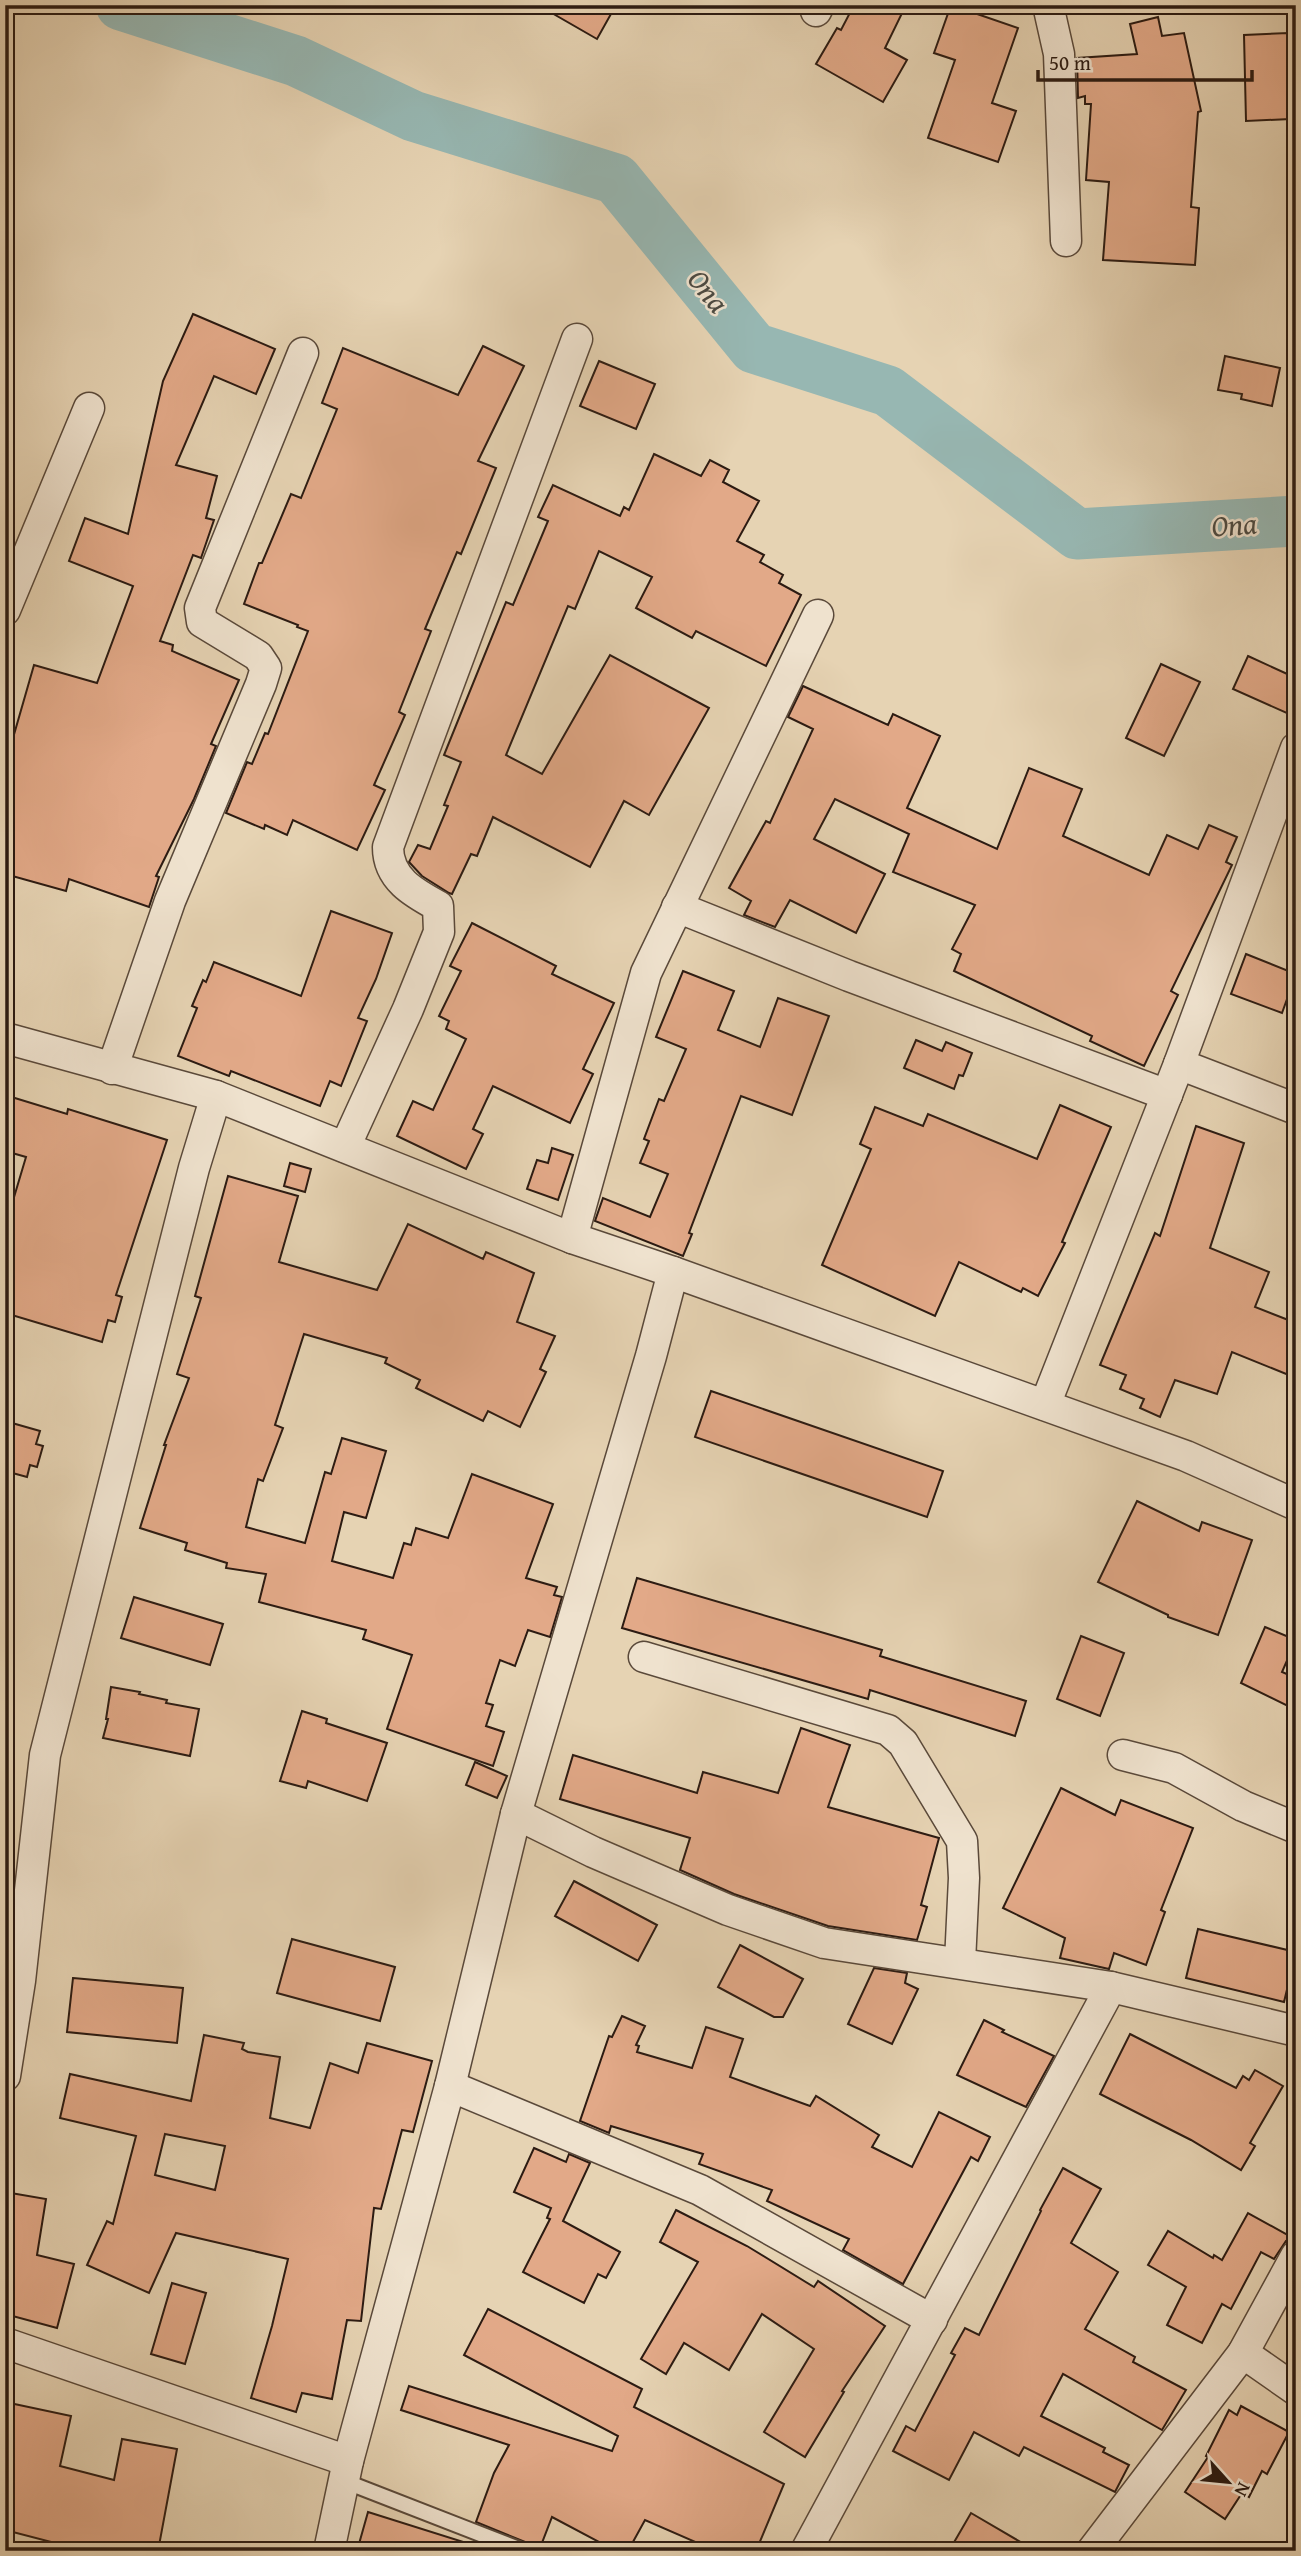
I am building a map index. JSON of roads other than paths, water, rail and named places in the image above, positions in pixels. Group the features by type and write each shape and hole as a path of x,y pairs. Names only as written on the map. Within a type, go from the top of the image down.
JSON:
{"street":[{"path":"1048,5 1059,54 1066,241"},
{"path":"345,1147 408,1009 439,932 438,906 405,888 388,859 388,847 577,339"},
{"path":"113,1069 170,901 266,667 258,656 202,622 200,608 303,353"},
{"path":"5,610 89,408"},
{"path":"572,1238 646,973 818,615"},
{"path":"1045,1405 1179,1065 1296,748"},
{"path":"677,907 849,976 1167,1095"},
{"path":"5,1038 216,1096 572,1238 1186,1456 1296,1505"},
{"path":"1179,1065 1296,1109"},
{"path":"5,2076 8,2039 20,1981 45,1755 190,1182 216,1096"},
{"path":"329,2551 346,2471 450,2086 516,1814 651,1356 673,1272"},
{"path":"644,1657 888,1730 903,1743 962,1841 964,1878 960,1962"},
{"path":"1123,1755 1174,1768 1242,1806 1296,1828"},
{"path":"516,1814 593,1852 728,1910 824,1943 1111,1987 1296,2031"},
{"path":"806,2551 1111,1987"},
{"path":"450,2086 700,2190 932,2320"},
{"path":"1092,2551 1243,2353 1296,2256"},
{"path":"5,2343 346,2471"},
{"path":"1243,2353 1296,2389"}],"lane":[{"path":"346,2471 524,2551"}],"waterway":[{"name":"Ona","path":"121,5 296,61 413,116 616,179 754,348 888,391 1077,534 1296,521"}]}
